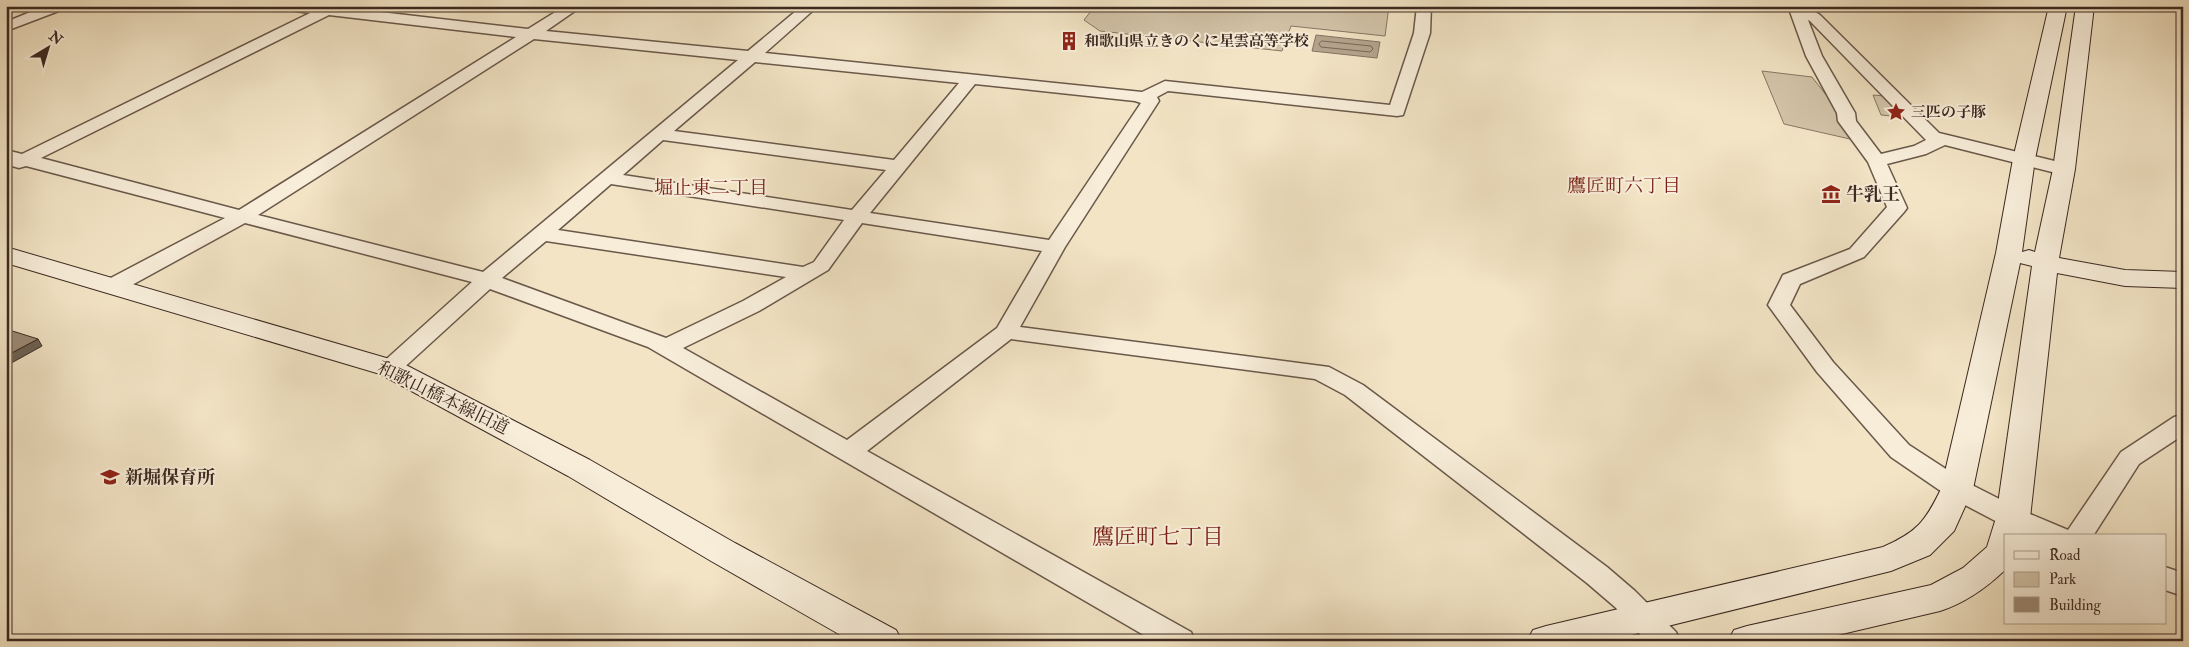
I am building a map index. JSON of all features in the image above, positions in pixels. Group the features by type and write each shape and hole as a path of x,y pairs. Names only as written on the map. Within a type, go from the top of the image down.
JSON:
{"street":[{"path":"6,27 59,6"},
{"path":"288,6 330,8 531,34 971,79 1143,98 1152,101 1055,246 1006,332 849,451"},
{"path":"113,286 241,217 575,6"},
{"path":"390,368 487,280 811,6"},
{"path":"1143,98 1165,86 1397,111 1422,33 1424,6"},
{"path":"1795,6 1815,18 1933,137 2064,169"},
{"path":"1795,6 1814,56 1846,113 1847,121 1877,161 1897,208 1857,253 1791,280 1780,305 1826,367 1900,451 1957,489 2009,532 2034,534"},
{"path":"1546,641 1891,558 1918,546 1942,522 1957,489 2009,253 2024,160 2058,6"},
{"path":"2009,532 2045,262 2064,169 2086,6"},
{"path":"6,168 15,157 330,8"},
{"path":"666,347 751,306 820,266 857,216 971,79"},
{"path":"658,134 900,166"},
{"path":"1877,161 1920,150 1942,140"},
{"path":"15,157 487,280 656,342 1180,641"},
{"path":"606,178 1055,246"},
{"path":"541,234 805,274"},
{"path":"2009,253 2104,275 2167,281 2183,280"},
{"name":"和歌山橋本線旧道","path":"6,255 390,368 579,468 884,641"},
{"path":"1006,332 1321,372 1354,390 1597,575 1644,618 1665,641"},
{"path":"2079,534 2130,458 2183,423"},
{"path":"1747,641 1940,597 1975,577 2002,553 2004,547"},
{"path":"2166,578 2183,585"},
{"name":"和歌山橋本線旧道","path":"794,591 869,641"}],"green space":[{"path":"1095,6 1389,6 1385,36 1291,26 1282,51 1100,31 1084,20"},
{"path":"1762,71 1812,77 1863,142 1784,124"},
{"path":"1873,95 1885,96 1902,117 1881,115"}],"water":[{"path":"1316,35 1380,42 1377,58 1312,51"}],"building":[{"path":"6,329 38,339 6,356"}],"place":[{"name":"和歌山県立きのくに星雲高等学校","path":"1069,41"},
{"name":"三匹の子豚","path":"1896,112"},
{"name":"牛乳王","path":"1831,194"},
{"name":"新堀保育所","path":"110,477"}],"district":[{"name":"鷹匠町六丁目","path":"1624,186"},
{"name":"堀止東二丁目","path":"711,188"},
{"name":"鷹匠町七丁目","path":"1158,537"}]}
